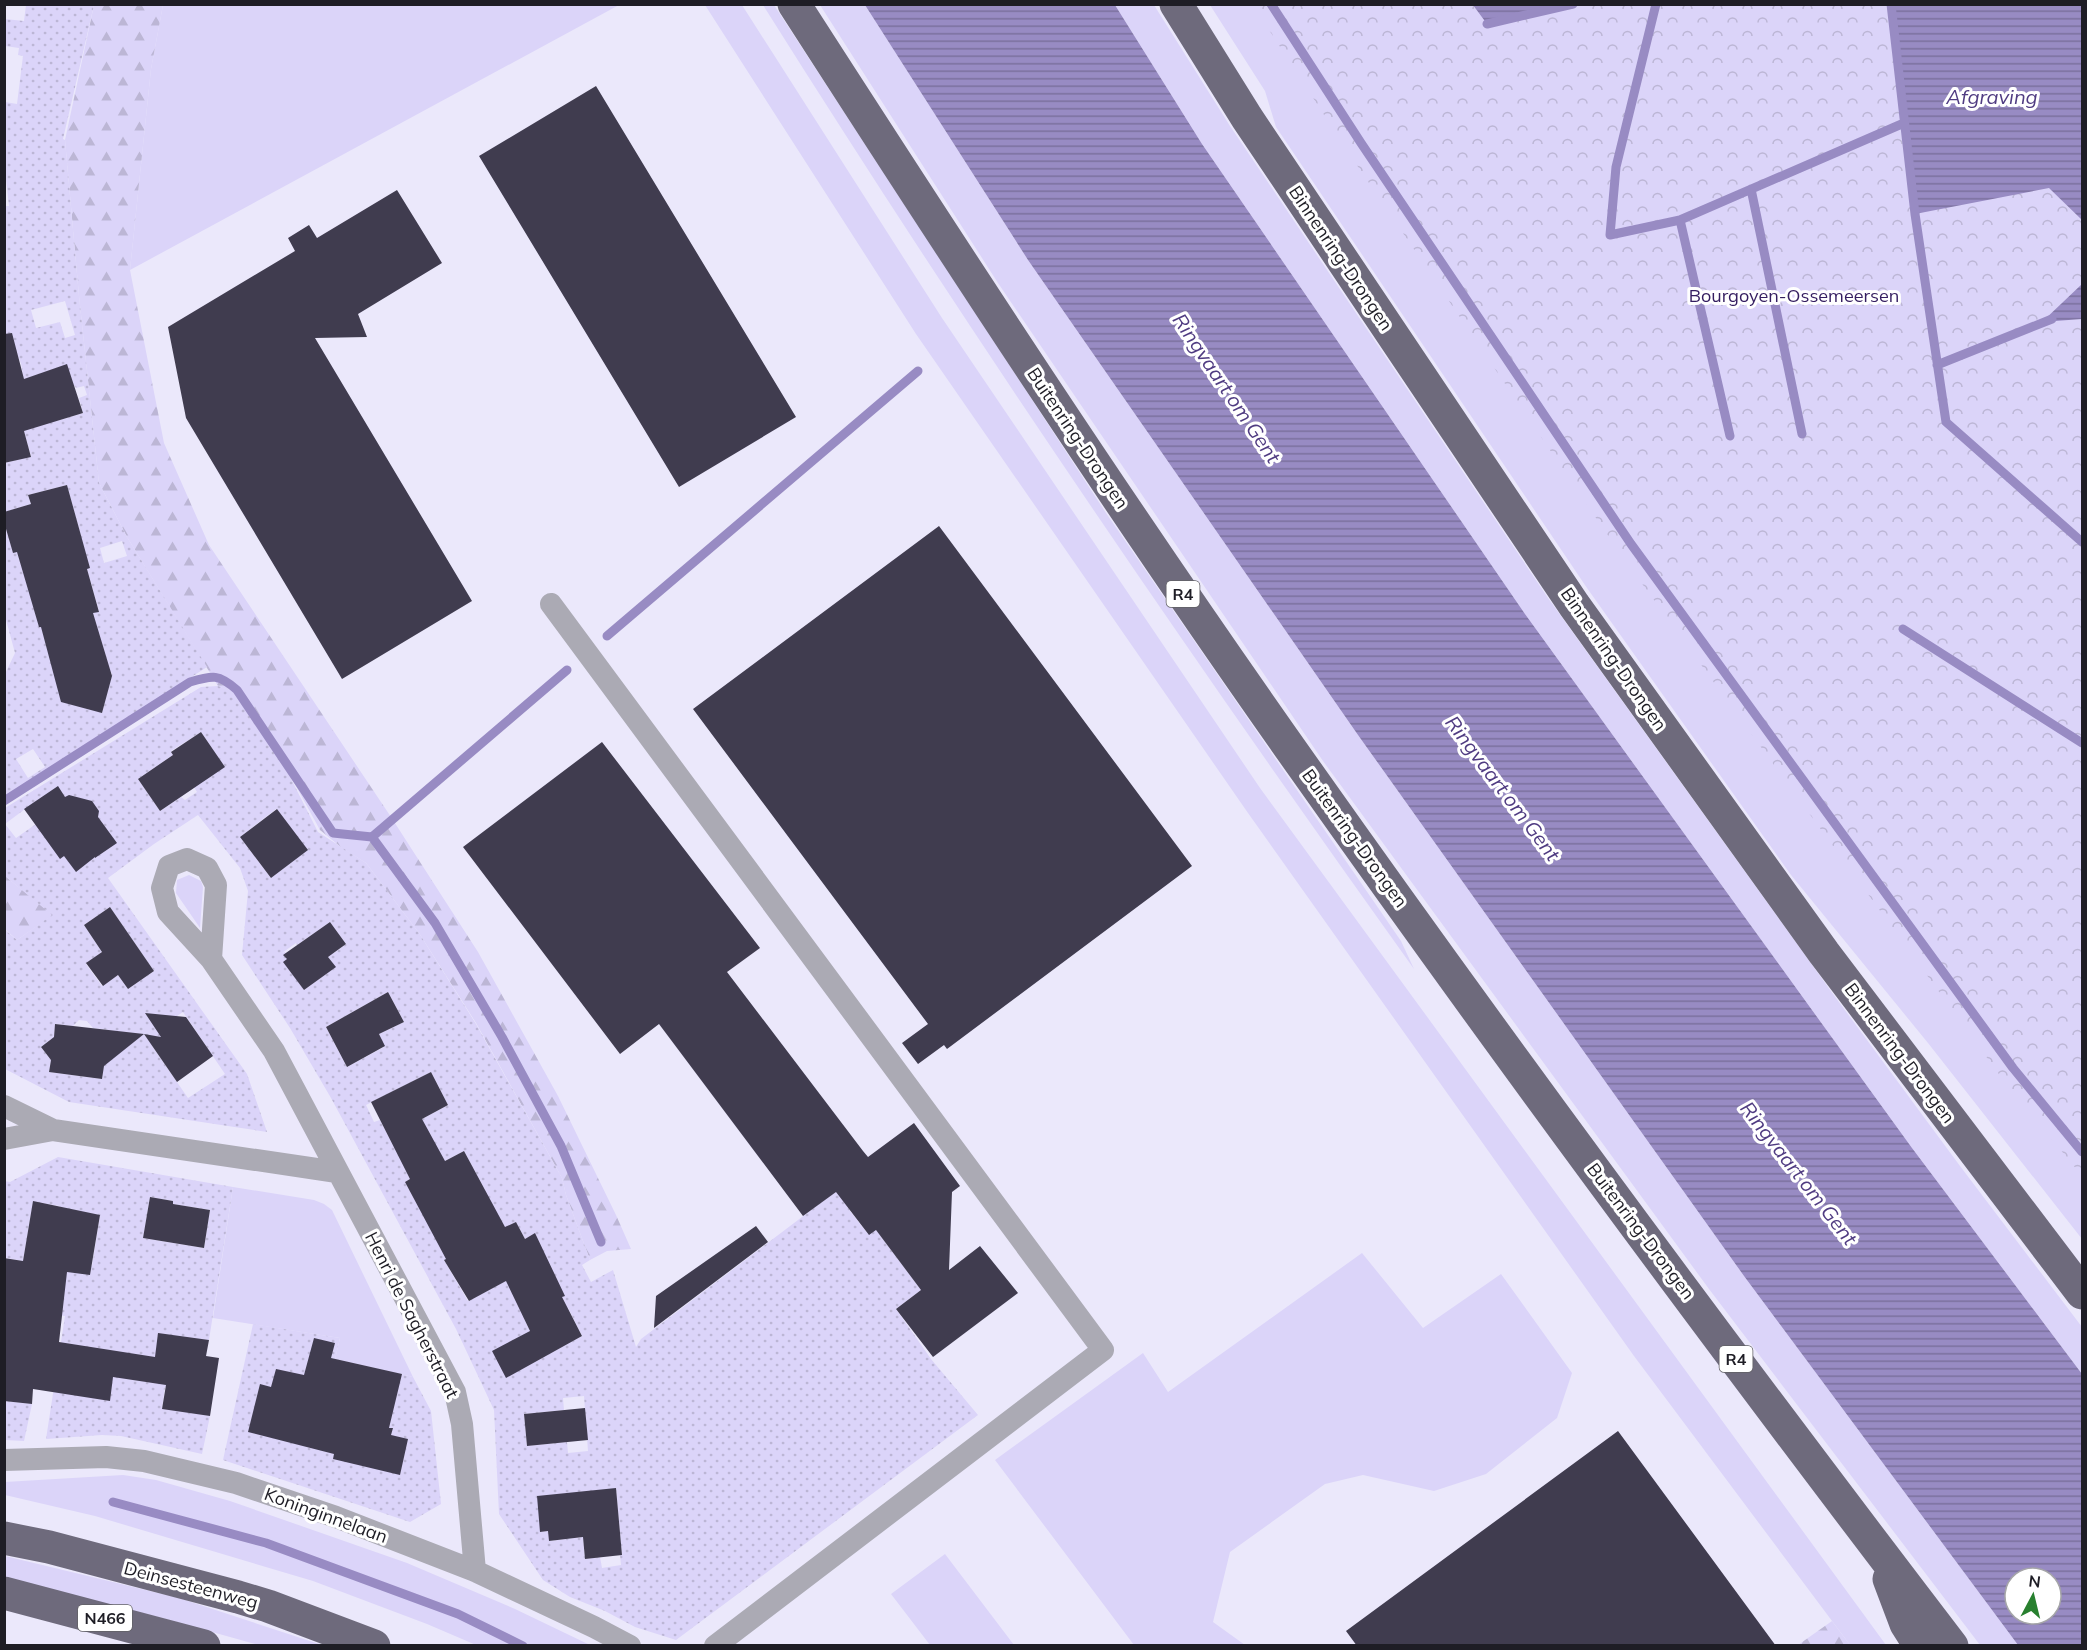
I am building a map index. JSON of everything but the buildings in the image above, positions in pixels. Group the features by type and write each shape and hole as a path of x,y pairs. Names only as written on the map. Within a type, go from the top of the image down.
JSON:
{"highway":[{"name":"Buitenring-Drongen","path":"794,4 986,302 1161,562 1304,768 1581,1151 1952,1646"},
{"name":"Binnenring-Drongen","path":"1176,4 1247,118 1574,605 1824,953 2082,1293"},
{"name":"Deinsesteenweg","path":"4,1538 49,1547 238,1597 374,1646"},
{"path":"1878,1549 1906,1624 1920,1646"},
{"name":"N466","path":"4,1593 204,1646"}],"street":[{"path":"551,604 1103,1350 714,1646"},
{"name":"Henri de Sagherstraat","path":"211,959 274,1051 455,1392 462,1425 475,1571"},
{"path":"4,1106 53,1130 337,1172"},
{"path":"4,1139 53,1130"},
{"name":"Koninginnelaan","path":"4,1460 106,1457 156,1464 236,1483 336,1517 475,1571 630,1646"}],"green space":[{"path":"26,5 94,5 63,139 65,140 99,483 127,537 207,667 5,797 5,674 15,653 5,616 4,522 13,552 80,533 67,485 28,495 31,504 5,512 5,463 31,456 20,414 22,367 16,354 5,357 4,206 9,206 4,162 5,102 17,104 23,56 18,55 19,48 5,46 5,19 24,21","holes":["65,301 75,335 65,338 60,322 36,328 31,310","84,386 87,395 79,398 83,413 57,421 49,393","122,541 127,556 104,563 100,548","86,566 99,611 62,622","99,634 102,645 95,669 112,673 102,713 49,647","33,749 45,767 28,778 16,759"]},
{"path":"94,5 163,5 151,69 130,270 164,443 209,545 391,817 478,952 558,1096 631,1249 607,1251 590,1260 562,1178 476,1023 419,933 366,863 342,848 320,830 280,757 234,693 218,686 127,537 99,483 65,140"},
{"path":"163,5 619,5 130,270 151,69"},
{"path":"705,5 742,5 942,318 1260,788 1886,1645 1850,1645 1634,1356 1248,813 916,334"},
{"path":"763,5 774,5 1106,513 1401,941 1414,969 1081,492 920,250"},
{"path":"820,5 865,5 1028,260 1358,735 1744,1276 2018,1645 1980,1645 1709,1289 1323,761 998,283"},
{"path":"1115,5 1154,5 1230,126 1548,598 1833,994 2082,1327 2082,1374 1912,1148 1525,614 1202,144"},
{"name":"Bourgoyen-Ossemeersen","path":"1210,5 1473,5 2082,319 2082,1239 1928,1043 1791,875 1587,588 1276,127 1265,91"},
{"name":"Bourgoyen-Ossemeersen","path":"1253,5 2082,5 2082,1176 2001,1077 1619,552 1348,152"},
{"path":"218,686 234,692 280,757 318,832 366,863 419,933 476,1024 562,1178 590,1260 582,1265 591,1282 613,1270 636,1347 641,1339 839,1189 850,1211 868,1234 876,1230 921,1290 896,1309 931,1359 978,1415 676,1640 635,1627 605,1611 570,1597 543,1580 499,1514 494,1410 456,1329 331,1098 290,1028 242,955 248,891 240,868 198,815 108,878 247,1074 267,1132 69,1102 5,1069 4,929 17,940 52,915 5,876 5,824 5,808 201,687","holes":["201,732 224,766 194,787 197,792 185,800 181,797 160,811 138,779 173,755 171,751","25,809 36,824 16,838 5,824","276,809 307,850 271,878 240,837","110,907 154,971 128,989 118,975 102,986 86,964 102,952 84,925","330,922 346,944 334,953 326,954 335,967 304,990 284,962 289,958 285,952 282,953","388,992 404,1022 379,1034 384,1047 347,1067 326,1027","183,1012 225,1074 188,1098 152,1046 165,1037 159,1028","79,1020 87,1021 93,1028 108,1030 102,1079 49,1072 51,1060 41,1047 54,1037 55,1024 73,1026","431,1072 448,1105 422,1119 393,1145 380,1120 374,1122 366,1105","464,1151 486,1192 405,1182","516,1222 525,1239 535,1234 538,1264 468,1301 444,1260","568,1308 582,1336 506,1377 530,1331 524,1318","584,1396 588,1451 568,1453 567,1442 527,1446 524,1414 564,1410 563,1398","616,1488 621,1565 602,1568 600,1557 585,1559 583,1537 550,1541 548,1531 540,1532"]},
{"path":"189,875 201,881 203,887 200,928 176,893 177,880"},
{"path":"5,876 53,915 17,940 5,929"},
{"path":"58,1157 233,1187 209,1340 174,1388 165,1387 162,1408 210,1416 202,1454 121,1436 46,1439 65,1316 29,1314 23,1261 6,1258 5,1266 4,1181 10,1182","holes":["150,1197 173,1201 173,1204 210,1210 204,1248 143,1238","33,1202 60,1206 59,1213 100,1215 92,1266 78,1264 55,1266 23,1261"]},
{"path":"233,1187 314,1200 332,1210 413,1377 335,1359 340,1338 213,1318"},
{"path":"1362,1253 1423,1328 1501,1274 1572,1373 1557,1418 1486,1474 1434,1491 1363,1475 1325,1484 1230,1552 1213,1622 1245,1645 1134,1645 995,1460 1143,1353 1168,1392"},
{"path":"253,1324 340,1338 335,1359 413,1377 431,1411 441,1504 410,1522 223,1460"},
{"path":"5,1401 32,1404 24,1441 5,1440"},
{"path":"123,1475 156,1480 230,1501 407,1563 515,1609 590,1645 476,1645 313,1581 95,1516 5,1495 5,1482"},
{"path":"945,1554 1014,1645 930,1645 891,1594"},
{"path":"5,1556 179,1598 322,1645 259,1645 162,1618 5,1580"},
{"path":"1832,1621 1850,1645 1798,1645"}],"water":[{"name":"Ringvaart om Gent","path":"865,5 1115,5 1202,144 1525,614 1912,1148 2082,1374 2082,1645 2018,1645 2004,1626 2063,1626 2063,1566 2003,1566 2003,1625 1744,1276 1358,735 1028,260"},
{"path":"1473,5 1573,5 1487,24"},
{"name":"Afgraving","path":"1891,5 2082,5 2082,220 2049,188 1915,214"},
{"path":"2082,284 2082,319 2042,322"}],"waterway":[{"path":"1271,4 1361,143 1631,544 2013,1068 2082,1152"},
{"path":"1487,24 1573,4"},
{"path":"1656,4 1616,167 1610,235 1680,220 1904,123"},
{"path":"1891,4 1915,214 1946,422 2082,542"},
{"path":"1751,189 1802,434"},
{"path":"1680,220 1730,436"},
{"path":"1937,365 2052,319"},
{"path":"607,636 918,371"},
{"path":"1903,629 2082,743"},
{"path":"567,670 372,837 435,923 502,1037 561,1146 601,1242"},
{"path":"4,801 190,682 215,677 237,690 333,833 372,837"},
{"path":"113,1502 266,1543 458,1614 523,1646"}]}
